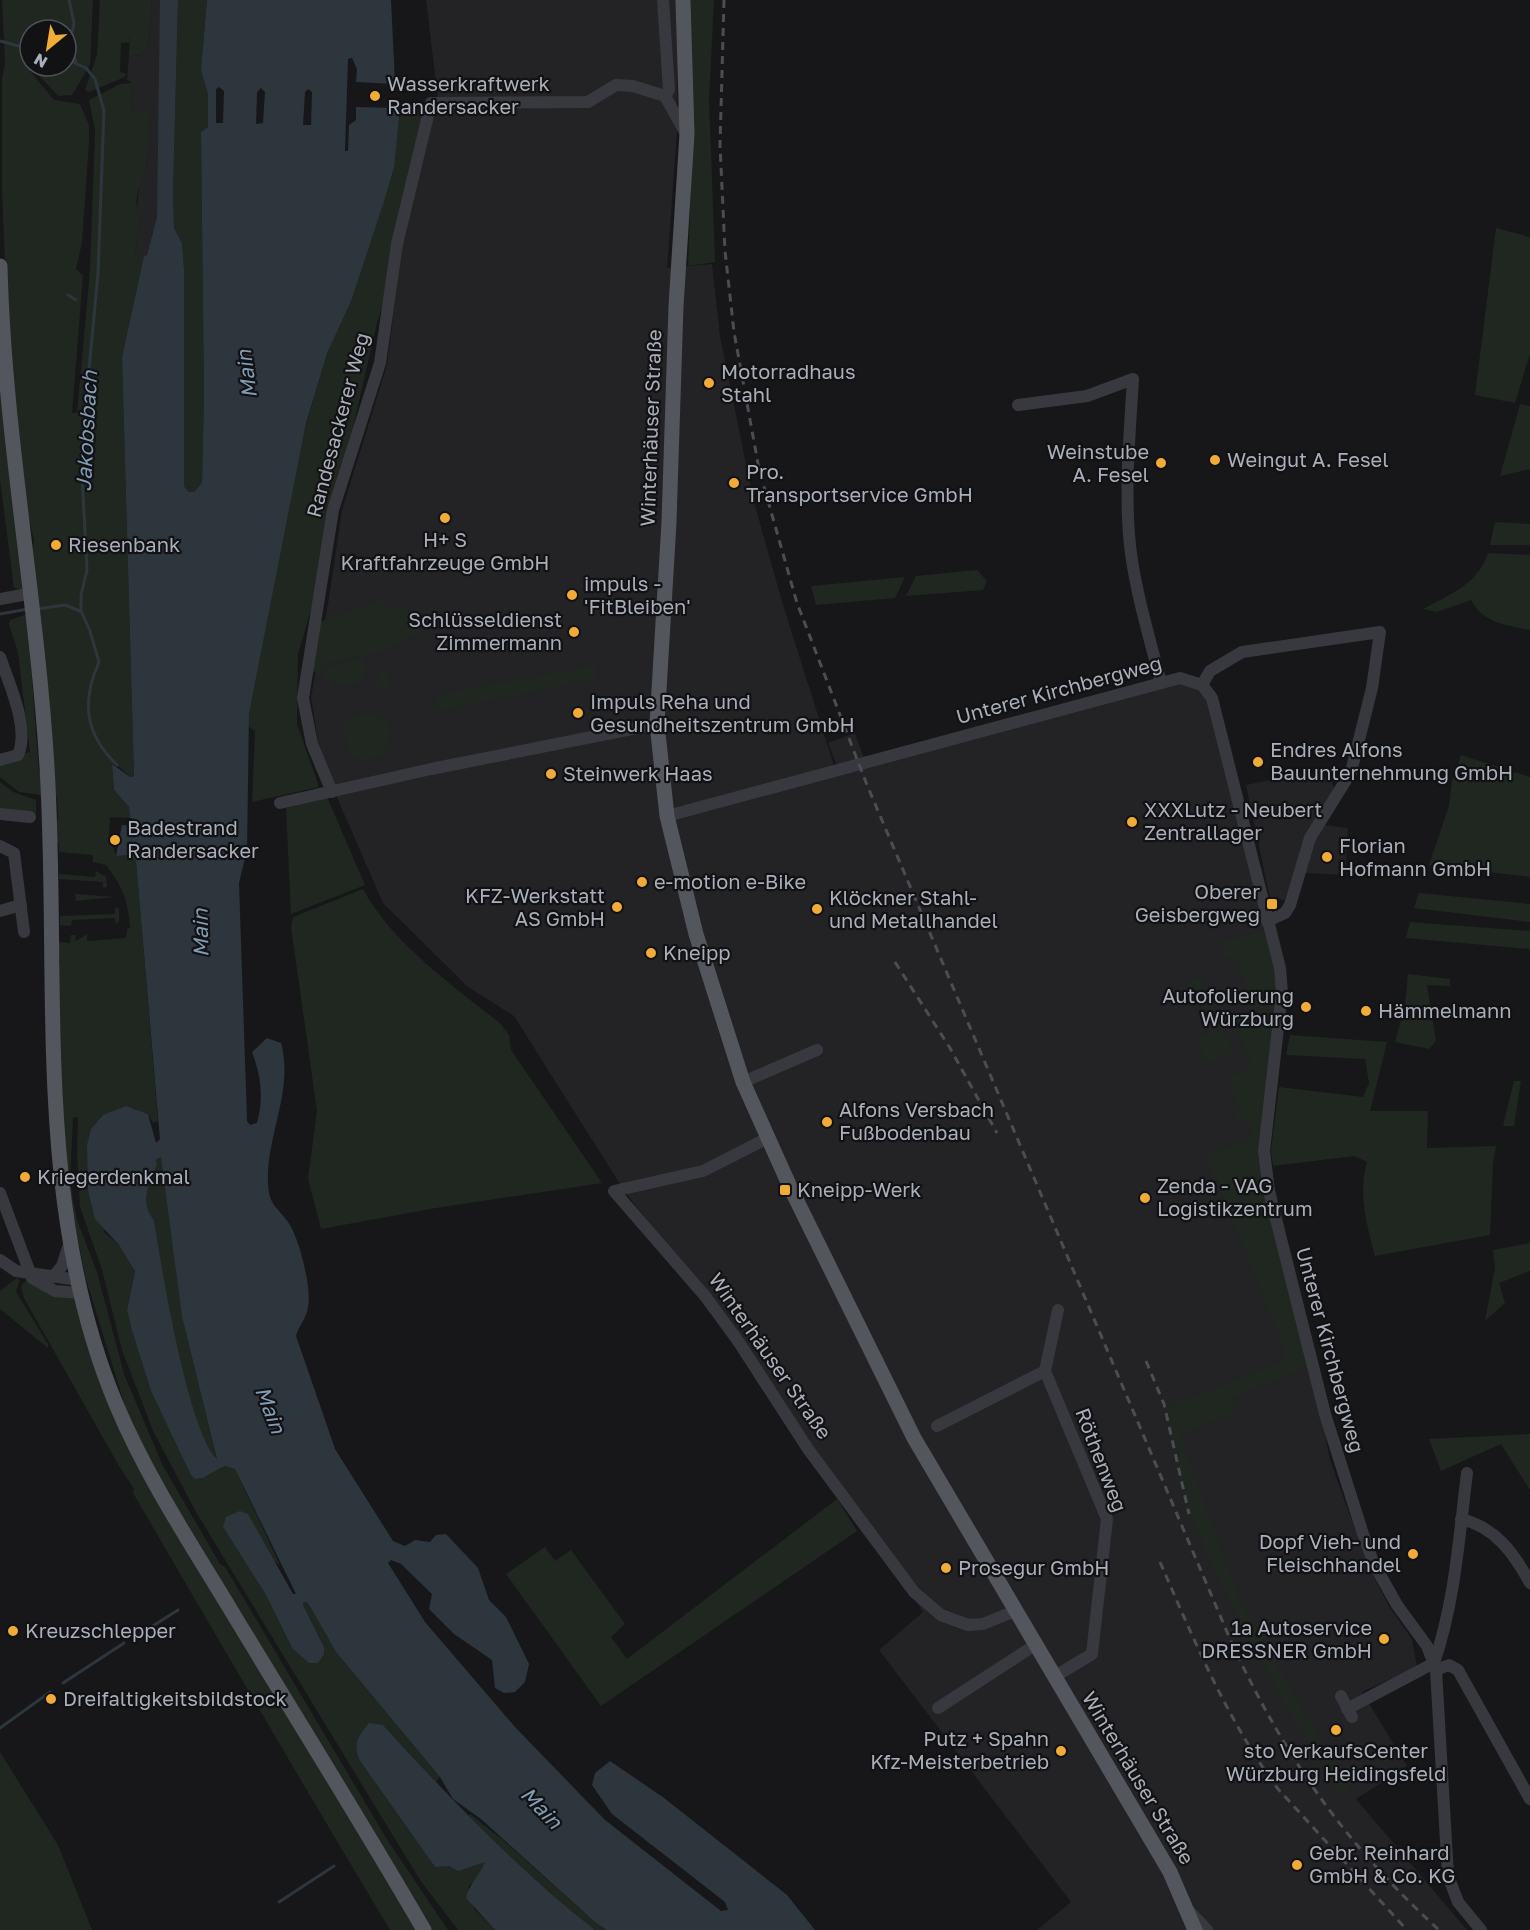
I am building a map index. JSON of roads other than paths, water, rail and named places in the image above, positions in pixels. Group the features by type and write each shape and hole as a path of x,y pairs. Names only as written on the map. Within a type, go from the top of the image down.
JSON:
{"main road":[{"name":"Winterhäuser Straße","path":"684,0 687,134 676,306 669,522 657,724 667,816 696,934 743,1082 914,1438 1160,1855 1188,1910"},
{"path":"0,266 11,427 26,592 34,614 48,772 58,1147 80,1287 103,1370 141,1458 424,1930"},
{"path":"1188,1910 1195,1930"}],"street":[{"path":"663,0 669,90 664,96 687,134"},
{"name":"Randesackerer Weg","path":"332,792 312,744 303,698 333,510 380,363 397,244 431,103 588,102 616,85 633,86 664,96"},
{"path":"1018,405 1087,396 1133,379 1127,502 1129,536 1141,602 1161,683"},
{"path":"0,599 26,592"},
{"path":"1202,685 1210,671 1242,652 1380,632 1372,688 1351,772 1310,838 1290,905 1285,913 1267,921"},
{"path":"0,657 19,719 22,746 18,755 0,760"},
{"name":"Unterer Kirchbergweg","path":"667,816 1180,678 1202,685 1212,698 1280,968 1282,993 1264,1151 1269,1191 1320,1394 1363,1534 1377,1568 1397,1605 1427,1646 1435,1666"},
{"path":"280,803 657,724"},
{"path":"0,814 30,817"},
{"path":"0,846 14,853 24,932"},
{"path":"0,911 21,905"},
{"path":"743,1082 817,1050"},
{"name":"Winterhäuser Straße","path":"768,1138 703,1171 614,1191 725,1323 808,1449 914,1592 941,1615 968,1625 983,1624 1015,1611"},
{"path":"0,1192 32,1278 46,1287 80,1287"},
{"path":"53,1277 62,1266 71,1241"},
{"path":"0,1260 16,1271 53,1277 80,1287"},
{"path":"937,1426 1045,1371 1058,1310"},
{"name":"Röthenweg","path":"1045,1371 1107,1519 1092,1654 1054,1677"},
{"path":"1467,1473 1454,1579 1435,1666 1448,1876 1458,1902 1481,1930"},
{"path":"1461,1519 1479,1523 1502,1541 1519,1563 1530,1583"},
{"path":"938,1708 1035,1645"},
{"path":"1341,1696 1350,1713 1435,1666 1449,1665 1458,1670 1530,1799"},
{"name":"Winterhäuser Straße","path":"1188,1910 1207,1930"}],"water":[{"name":"Main","path":"160,0 178,0 174,228 182,243 184,269 184,486 189,492 194,492 202,483 204,395 201,132 208,127 208,95 201,70 207,0 391,0 395,84 356,82 357,69 352,58 348,59 345,151 348,151 349,125 356,120 356,107 400,108 394,168 351,301 328,351 306,423 249,713 247,850 239,883 247,1121 250,1125 257,1123 261,1096 258,1070 252,1052 267,1038 281,1043 284,1061 282,1096 269,1165 269,1191 274,1205 292,1229 304,1263 309,1299 306,1314 296,1336 335,1449 393,1541 405,1546 415,1540 430,1542 436,1535 446,1534 478,1568 489,1600 506,1617 529,1664 525,1682 515,1692 504,1693 495,1688 492,1660 454,1634 429,1609 432,1594 401,1564 391,1560 388,1563 425,1622 515,1727 605,1820 721,1911 728,1910 725,1902 612,1814 592,1785 595,1773 610,1761 664,1798 787,1895 815,1930 607,1930 596,1923 481,1819 453,1799 440,1777 336,1652 308,1603 304,1602 303,1605 324,1647 324,1654 318,1663 309,1663 292,1648 266,1595 223,1527 226,1517 240,1511 248,1514 293,1594 296,1594 235,1469 225,1466 203,1478 195,1479 151,1391 127,1310 135,1271 119,1245 95,1219 88,1190 87,1145 91,1129 103,1115 126,1106 148,1114 156,1143 160,1139 136,861 130,855 116,856 122,825 132,826 132,818 130,818 129,807 114,790 112,764 130,777 134,776 122,357 144,256 147,255 157,217","holes":["219,87 224,91 223,123 216,123 216,89","261,88 265,92 263,123 256,124 257,92","308,89 312,92 311,125 303,125 305,92","161,1157 182,1317 217,1459 206,1443 186,1383 169,1308 154,1220 147,1206 147,1193 157,1165 156,1160"]},
{"path":"369,1723 383,1725 511,1858 595,1930 495,1930 466,1898 485,1862 458,1871 449,1866 435,1867 360,1761 357,1741"}],"waterway":[{"path":"69,0 73,18"},
{"name":"Jakobsbach","path":"0,41 18,46"},
{"name":"Jakobsbach","path":"78,64 86,68 95,79 104,111 98,273 81,456 87,570 81,595 81,611 90,631 99,662 90,691 89,717 98,741 117,765"},
{"path":"68,295 76,300"},
{"path":"37,609 65,605 80,611"},
{"path":"0,614 28,609"},
{"path":"140,1634 178,1610"},
{"path":"63,1683 124,1643"},
{"path":"0,1728 50,1692"},
{"path":"279,1902 334,1866"}],"railway":[{"path":"724,0 720,145 725,251 734,332 759,469 797,603 867,785 1233,1646 1275,1726 1321,1798 1375,1865 1439,1930"},
{"path":"895,962 950,1048 997,1133"},
{"path":"1146,1361 1164,1404 1189,1514"},
{"path":"1160,1562 1213,1679 1260,1763 1278,1789 1407,1930"}],"place":[{"name":"Wasserkraftwerk Randersacker","path":"375,96"},
{"name":"Motorradhaus Stahl","path":"709,383"},
{"name":"Weingut A. Fesel","path":"1215,460"},
{"name":"Weinstube A. Fesel","path":"1161,463"},
{"name":"Pro. Transportservice GmbH","path":"734,483"},
{"name":"H+ S Kraftfahrzeuge GmbH","path":"445,518"},
{"name":"Riesenbank","path":"56,545"},
{"name":"impuls - 'FitBleiben'","path":"572,595"},
{"name":"Schlüsseldienst Zimmermann","path":"574,632"},
{"name":"Impuls Reha und Gesundheitszentrum GmbH","path":"578,713"},
{"name":"Endres Alfons Bauunternehmung GmbH","path":"1258,762"},
{"name":"Steinwerk Haas","path":"551,774"},
{"name":"XXXLutz - Neubert Zentrallager","path":"1132,822"},
{"name":"Badestrand Randersacker","path":"115,840"},
{"name":"Florian Hofmann GmbH","path":"1327,857"},
{"name":"e-motion e-Bike","path":"642,882"},
{"name":"Oberer Geisbergweg","path":"1272,904"},
{"name":"KFZ-Werkstatt AS GmbH","path":"617,907"},
{"name":"Klöckner Stahl- und Metallhandel","path":"817,909"},
{"name":"Kneipp","path":"651,953"},
{"name":"Autofolierung Würzburg","path":"1306,1007"},
{"name":"Hämmelmann","path":"1366,1011"},
{"name":"Alfons Versbach Fußbodenbau","path":"827,1122"},
{"name":"Kriegerdenkmal","path":"25,1177"},
{"name":"Kneipp-Werk","path":"785,1190"},
{"name":"Zenda - VAG Logistikzentrum","path":"1145,1198"},
{"name":"Dopf Vieh- und Fleischhandel","path":"1413,1554"},
{"name":"Prosegur GmbH","path":"946,1568"},
{"name":"Kreuzschlepper","path":"13,1631"},
{"name":"1a Autoservice DRESSNER GmbH","path":"1384,1639"},
{"name":"Dreifaltigkeitsbildstock","path":"51,1699"},
{"name":"sto VerkaufsCenter Würzburg Heidingsfeld","path":"1336,1730"},
{"name":"Putz + Spahn Kfz-Meisterbetrieb","path":"1061,1751"},
{"name":"Gebr. Reinhard GmbH & Co. KG","path":"1297,1865"}]}
